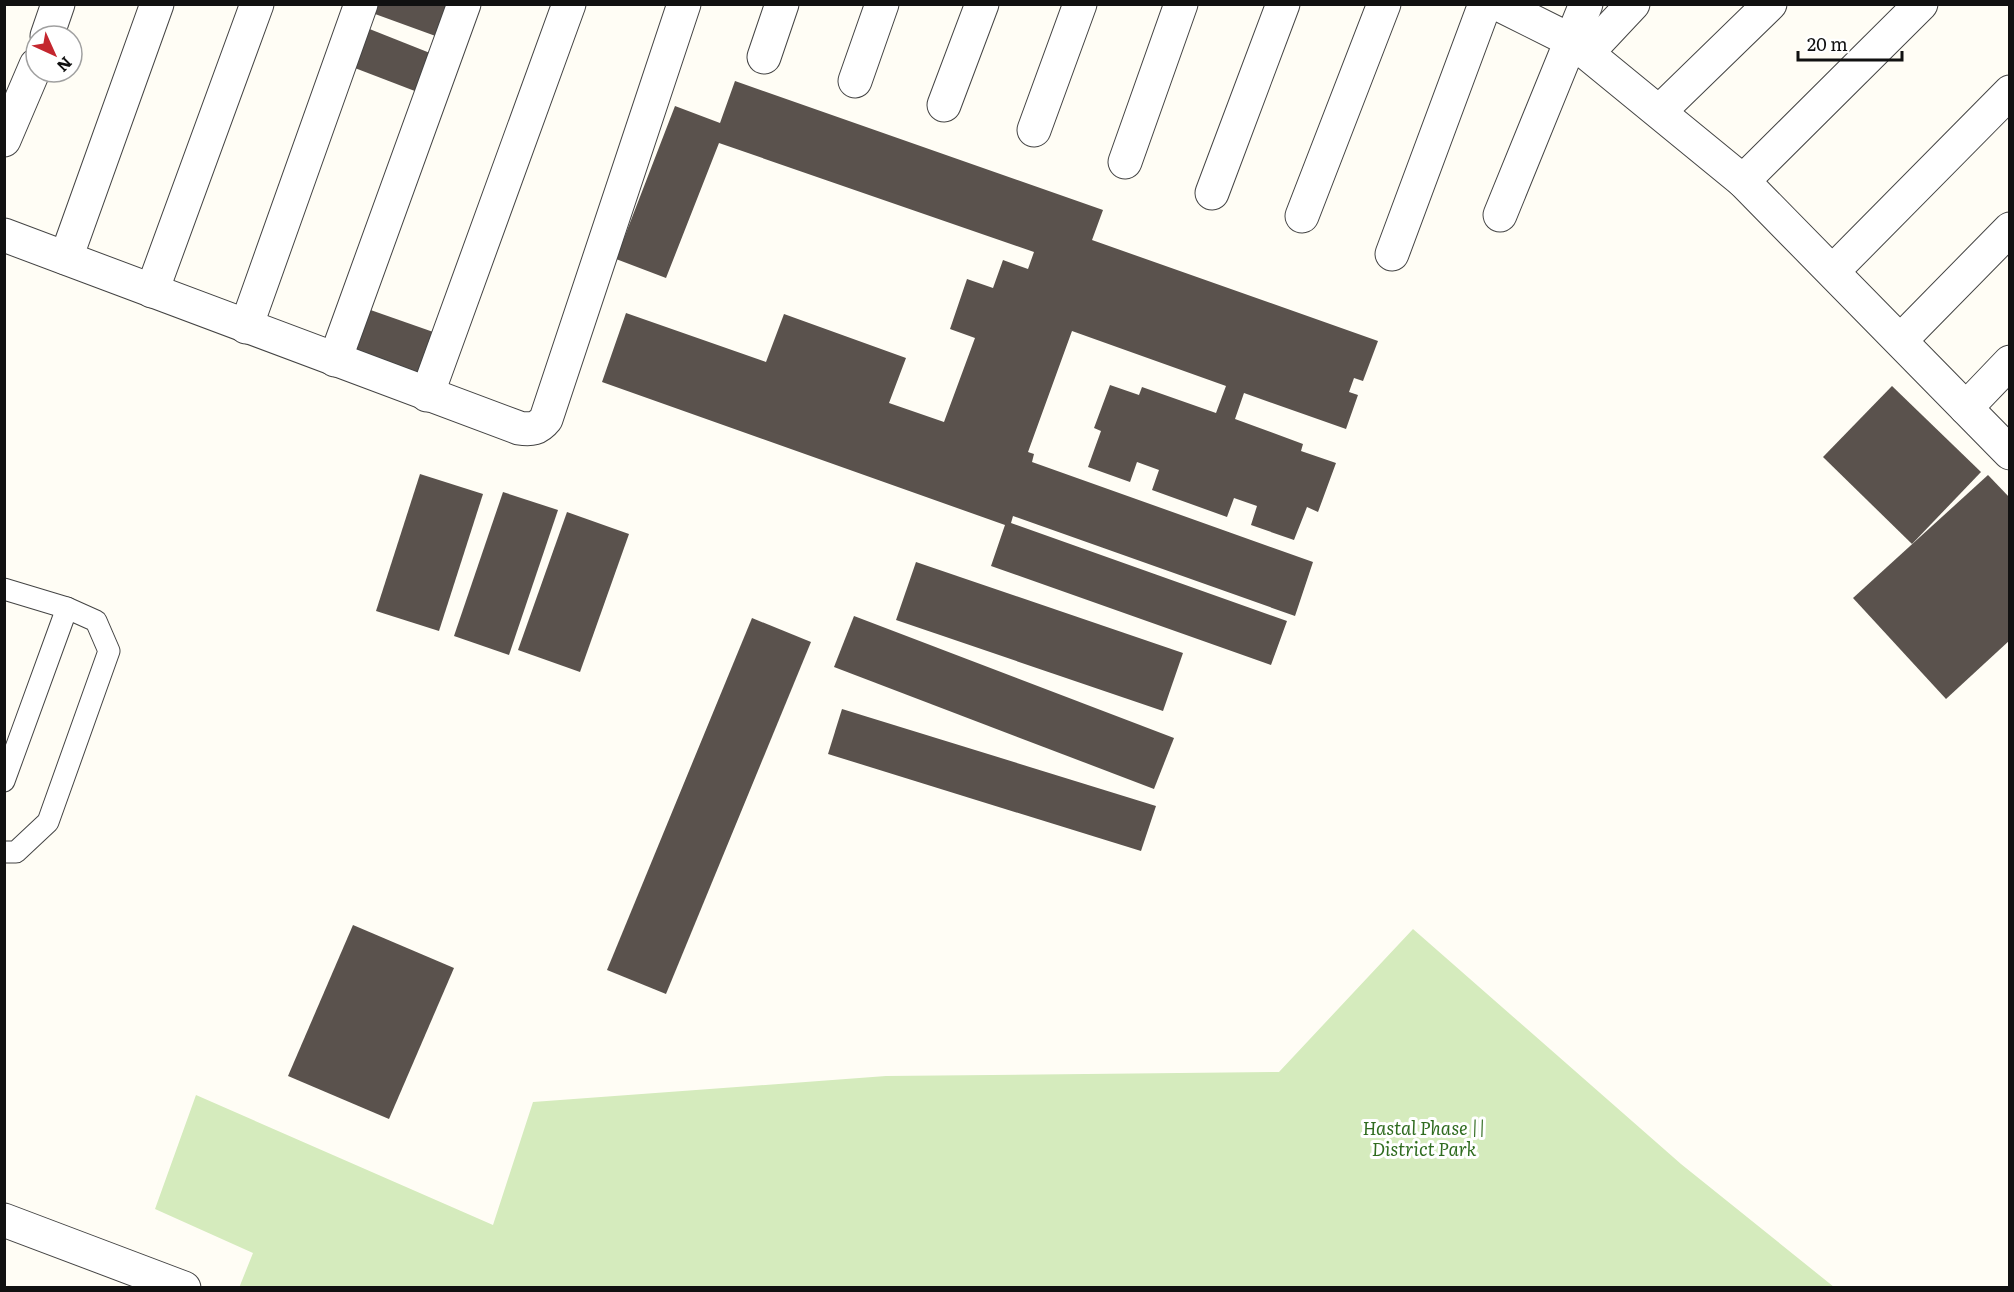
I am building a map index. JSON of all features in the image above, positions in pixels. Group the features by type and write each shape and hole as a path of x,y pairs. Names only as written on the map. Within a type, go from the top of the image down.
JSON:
{"street":[{"path":"51,24 58,4"},
{"path":"66,258 157,4"},
{"path":"152,291 257,4"},
{"path":"246,327 361,4"},
{"path":"336,360 464,4"},
{"path":"427,394 569,4"},
{"path":"4,235 519,428 529,430 540,427 546,419 684,4"},
{"path":"764,57 782,4"},
{"path":"855,81 882,4"},
{"path":"944,105 982,4"},
{"path":"1034,130 1080,4"},
{"path":"1125,162 1181,4"},
{"path":"1212,193 1283,4"},
{"path":"1302,216 1384,4"},
{"path":"1392,254 1485,4"},
{"path":"1498,4 1580,47 1743,181 2010,453"},
{"path":"1500,215 1580,47 1586,4"},
{"path":"1580,47 1633,4"},
{"path":"1660,111 1770,4"},
{"path":"1743,181 1921,4"},
{"path":"4,140 28,84"},
{"path":"1833,271 2010,92"},
{"path":"1901,340 2010,229"},
{"path":"1966,408 2010,362"},
{"path":"4,1220 184,1287"}],"lane":[{"path":"4,589 67,608 96,621 110,651 48,822 16,852 4,852"},
{"path":"4,781 67,608"}],"green space":[{"name":"Hastal Phase || District Park","path":"1413,929 1681,1164 1834,1287 239,1288 253,1253 155,1209 196,1095 493,1225 533,1102 886,1076 1279,1072"}],"building":[{"path":"366,4 453,4 441,38 364,10"},
{"path":"362,26 435,55 420,93 347,65"},
{"path":"735,81 1103,210 1092,240 1378,341 1363,381 1354,378 1349,392 1358,395 1346,429 1244,393 1235,419 1303,444 1301,451 1336,463 1318,512 1307,507 1294,540 1251,525 1257,506 1234,498 1227,517 1152,490 1159,470 1137,462 1130,482 1088,467 1101,431 1094,428 1110,385 1139,395 1142,387 1216,413 1226,386 1072,331 1028,452 1034,454 1032,462 1313,562 1295,616 1013,516 1011,523 1287,621 1271,665 991,566 1005,525 602,382 626,313 766,362 784,314 906,358 889,403 944,422 975,338 950,329 967,279 993,288 1003,260 1028,269 1034,252 719,143 666,278 616,259 675,106 720,123"},
{"path":"362,307 439,334 424,377 347,350"},
{"path":"1892,386 1981,472 1912,544 1823,457"},
{"path":"420,474 483,494 439,631 376,611"},
{"path":"1988,475 2010,498 2010,640 1946,699 1853,598"},
{"path":"503,492 558,510 509,655 454,636"},
{"path":"567,512 629,534 580,672 518,650"},
{"path":"916,562 1183,653 1163,711 896,620"},
{"path":"854,616 1174,738 1154,789 834,667"},
{"path":"752,618 811,642 666,994 607,970"},
{"path":"842,709 1156,806 1141,851 828,754"},
{"path":"353,925 454,968 389,1119 288,1076"}]}
